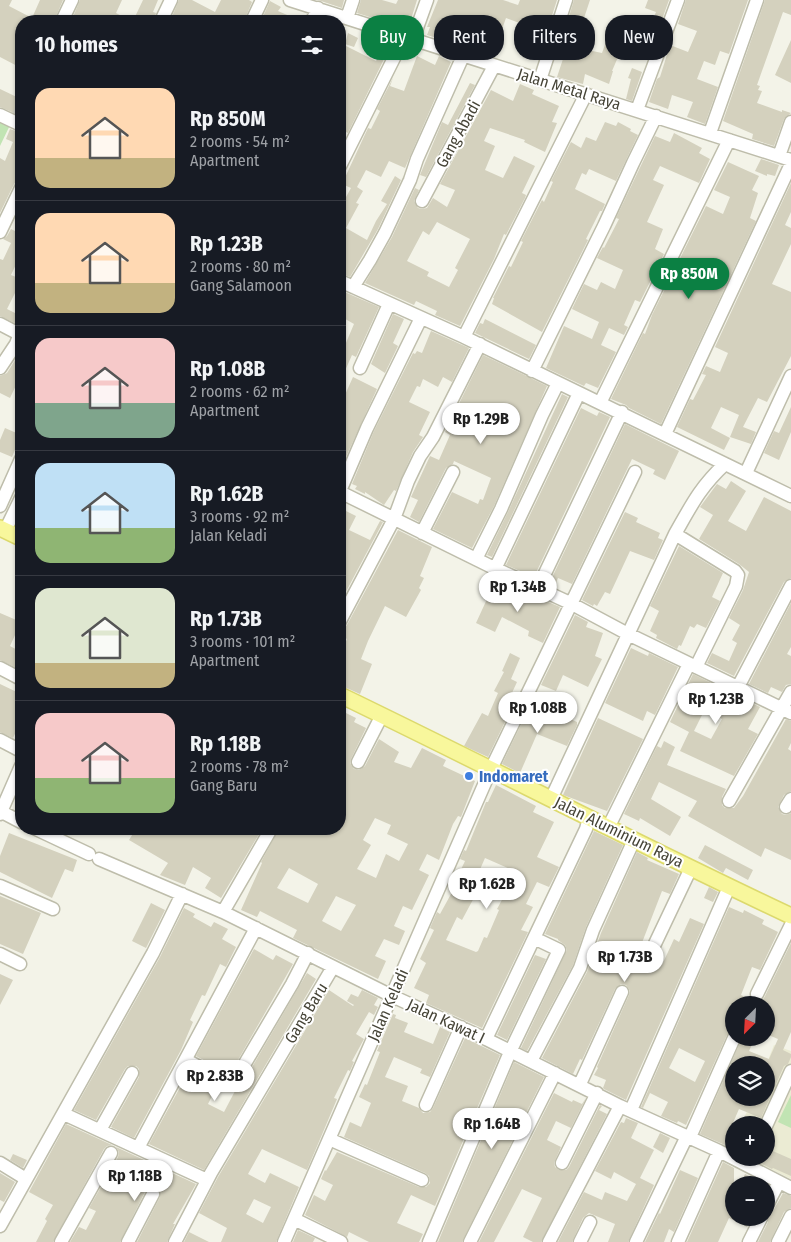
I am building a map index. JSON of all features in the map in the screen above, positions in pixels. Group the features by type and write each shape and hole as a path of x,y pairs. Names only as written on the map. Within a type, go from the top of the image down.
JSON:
{"main road":[{"path":"3,529 15,535"},
{"name":"Jalan Aluminium Raya","path":"346,702 382,716 791,916"}],"street":[{"path":"65,15 72,0"},
{"path":"164,15 171,0"},
{"path":"255,15 262,0"},
{"name":"Jalan Metal Raya","path":"290,0 338,15"},
{"path":"347,18 353,0"},
{"path":"420,15 427,0"},
{"path":"540,80 566,0"},
{"path":"637,110 678,0"},
{"path":"710,133 757,0"},
{"path":"315,15 318,8"},
{"name":"Jalan Metal Raya","path":"347,18 361,23"},
{"path":"346,155 397,60"},
{"path":"353,287 385,233 410,180 461,60"},
{"name":"Jalan Metal Raya","path":"475,60 785,158"},
{"name":"Gang Abadi","path":"422,201 494,66"},
{"path":"464,337 586,94"},
{"path":"0,115 15,120"},
{"path":"532,371 656,116"},
{"path":"785,158 791,122"},
{"path":"600,403 729,140"},
{"path":"416,163 437,172"},
{"path":"666,434 791,164"},
{"path":"0,232 15,201"},
{"path":"346,284 480,344 791,496"},
{"path":"360,368 389,304"},
{"path":"346,478 367,428 422,318"},
{"path":"0,324 15,330"},
{"path":"346,610 394,519 408,481 420,456 433,437 480,344"},
{"path":"0,368 15,347"},
{"path":"746,473 791,376"},
{"path":"476,559 502,509 542,415 558,383"},
{"path":"496,569 579,393"},
{"path":"538,588 622,412"},
{"path":"552,798 675,534 707,480 725,464"},
{"path":"0,506 15,472"},
{"path":"422,533 453,472"},
{"name":"Jalan Keladi","path":"284,1242 491,769 635,472"},
{"path":"346,495 786,710"},
{"path":"3,529 15,508"},
{"path":"608,828 692,665 736,586 738,575 735,571 675,534"},
{"path":"738,687 791,586"},
{"path":"0,668 15,676"},
{"path":"729,801 786,710 791,692"},
{"path":"358,762 382,716"},
{"path":"0,740 15,748"},
{"path":"15,779 0,812 15,819"},
{"path":"486,1039 586,829 589,818"},
{"name":"Jalan Kawat I","path":"48,835 94,857 223,912 392,996 580,1084 625,1108 725,1153"},
{"path":"223,912 268,835"},
{"path":"531,1061 580,968 593,930 634,840"},
{"path":"652,950 691,868"},
{"path":"0,886 53,910"},
{"path":"549,1242 625,1108 730,887"},
{"path":"0,1226 153,953 182,894"},
{"path":"757,994 791,925"},
{"path":"138,1148 256,928"},
{"path":"429,1242 510,1052 559,950 534,938"},
{"path":"186,1060 232,1084 292,984 308,953"},
{"path":"0,954 20,964"},
{"name":"Gang Baru","path":"175,1242 207,1180 334,967"},
{"path":"580,1084 622,992"},
{"path":"426,1105 461,1027"},
{"path":"636,1242 689,1137 730,1046"},
{"path":"771,1116 791,1071"},
{"path":"100,1130 132,1073"},
{"path":"470,1242 516,1154 555,1073"},
{"path":"562,1163 597,1093"},
{"path":"64,1114 207,1180"},
{"path":"329,1139 422,1180"},
{"path":"678,1242 719,1151"},
{"path":"61,1242 111,1153"},
{"path":"0,1164 26,1179"},
{"name":"Jalan Kawat I","path":"755,1166 791,1188"},
{"path":"775,1190 779,1182"},
{"path":"128,1242 153,1194"},
{"path":"778,1242 791,1216"},
{"path":"294,1219 341,1242"},
{"path":"580,1242 590,1222"},
{"path":"749,1242 757,1226"}],"shaded area":[{"path":"775,1045 791,1051 791,1179 764,1166 775,1166 775,1116 745,1116 749,1106 775,1106 775,1056 770,1056"}],"green space":[{"path":"0,118 11,123 0,146"},
{"path":"791,1095 791,1128 778,1122"}],"building":[{"path":"0,0 12,0 9,6 26,15 15,15 15,65 0,57"},
{"path":"40,0 63,0 57,15 33,15"},
{"path":"80,0 122,0 116,13 120,15 74,15"},
{"path":"143,0 158,0 153,12 156,13 155,15 136,15"},
{"path":"179,0 192,0 215,12 221,0 249,0 252,2 247,15 173,15"},
{"path":"318,0 344,0 342,8"},
{"path":"361,0 382,0 396,4 398,0 417,0 412,15 363,15 357,13"},
{"path":"438,0 503,0 518,5 520,0 557,0 552,15 514,15 514,21 506,18 504,24 504,15 434,15 434,37 427,35 430,27 427,27"},
{"path":"574,0 590,0 585,15 569,15"},
{"path":"648,0 669,0 664,15 655,15 656,12 645,8"},
{"path":"686,0 748,0 729,54 720,51 715,65 704,61 697,79 718,87 705,124 687,117 693,102 672,95 668,109 649,102 665,60 673,60 673,46 688,52 697,31 678,24"},
{"path":"765,0 791,0 791,15 783,12 757,85 760,86 758,90 762,91 757,103 782,112 782,110 791,113 784,119 774,146 752,139 753,134 723,121"},
{"path":"270,1 281,7 278,11 287,15 264,15"},
{"path":"348,33 358,38 354,47 346,44"},
{"path":"791,40 791,83 775,75"},
{"path":"605,45 605,60 617,60 609,84 585,74 583,84 557,77 563,60 595,60 595,52 602,53"},
{"path":"346,46 361,54 361,60 384,60 348,133 346,132"},
{"path":"416,60 424,60 435,65 437,60 451,62 405,168 389,161 381,177 366,170 357,187 363,191 356,203 359,204 346,228 346,197 351,188 346,186 346,175 368,128 371,129 380,111 377,109 393,78 390,86 404,91"},
{"path":"632,68 642,72 632,101 626,99 631,79 628,78"},
{"path":"470,83 475,85 426,177 420,175 442,122 448,125"},
{"path":"520,84 534,90 532,94 559,106 552,122 557,123 545,152 524,142 525,140 490,128 484,141 495,146 485,170 503,178 514,156 535,166 522,193 526,195 525,198 506,235 504,234 494,259 460,326 435,315 437,311 416,301 414,305 365,283 392,237 415,188 419,190 414,201 418,208 427,208 433,198 447,207 455,190 440,184 491,90 513,101","holes":["437,222 470,239 455,268 458,270 449,287 427,276 429,272 407,261 423,231 429,235"]},
{"path":"0,89 15,96 15,113 0,107"},
{"path":"605,122 616,126 618,122 638,135 616,181 589,169 586,175 582,173 575,189 605,204 586,239 588,240 542,332 492,304 493,298 509,266 511,267 523,242 521,241 542,200 544,202 553,182 551,181 571,142 581,148 586,137 596,141"},
{"path":"10,129 15,131 15,183 0,213 0,158 5,161 13,142 6,139"},
{"path":"674,133 702,148 699,153 710,159 699,183 660,166 653,180 664,185 647,222 663,229 655,249 664,254 640,302 635,300 624,325 628,327 624,335 609,328 601,345 616,352 598,388 586,383 584,386 546,368 564,326 592,339 599,322 572,309 584,284 597,290 601,282 615,289 623,270 597,258 619,219 616,218 655,136 670,142"},
{"path":"761,159 779,165 775,176 767,174 767,176 755,171"},
{"path":"728,162 759,176 752,190 758,193 750,218 756,221 661,424 611,399 643,333 645,334 652,315 706,206 723,214 730,197 714,190"},
{"path":"395,176 401,180 378,229 350,277 346,275 346,228 367,240 387,204 381,201"},
{"path":"791,183 791,212 785,225 791,228 791,244 772,284 791,292 791,356 767,402 758,398 743,427 756,432 751,444 730,437 739,415 721,407 711,428 730,438 724,450 677,427 690,399 693,400 706,375 702,374 706,366 720,372 728,353 715,347"},
{"path":"11,229 15,231 15,267 11,275 15,277 15,293 7,309 15,313 15,323 0,316 0,259 3,260 11,243 3,239"},
{"path":"346,293 379,307 356,357 352,355 346,368 346,343 354,324 346,319"},
{"path":"393,314 404,319 393,343 398,346 385,373 371,364"},
{"path":"485,319 536,345 529,359 475,333 480,323 483,324"},
{"path":"431,331 469,348 452,382 443,377 438,387 423,379 420,387 417,386 409,402 430,412 419,435 423,437 413,452 396,491 394,490 384,505 365,492 365,494 355,489 357,486 352,484 374,431 413,353 415,354 417,351 422,353"},
{"path":"483,355 547,386 494,506 472,548 433,529 452,492 478,504 480,499 483,500 491,478 454,461 453,464 446,468 419,522 410,517 418,500 411,497 430,456 439,460 450,435 445,432"},
{"path":"15,360 15,388 10,398 0,393 0,376 7,373"},
{"path":"353,377 377,389 346,457 346,393"},
{"path":"562,394 568,397 492,557 487,555 508,512"},
{"path":"791,407 791,432 779,460 764,453 774,431 779,433"},
{"path":"581,408 597,416 599,412 610,417 534,577 506,565"},
{"path":"625,424 679,451 665,480 653,474 655,470 632,459 572,584 558,578 554,587 549,584"},
{"path":"5,428 15,432 15,450 12,457 0,452 0,440"},
{"path":"731,481 746,491 728,521 746,531 764,497 791,511 791,578 784,582 734,676 707,663 712,653 729,661 737,643 732,640 740,625 729,618 743,590 749,572 699,539 713,515 700,507 717,484 726,489"},
{"path":"346,511 356,516 349,530 370,540 380,521 383,522 346,592"},
{"path":"625,512 638,518 636,522 660,533 658,538 663,540 654,560 630,551 610,594 605,592 597,606 594,604 593,606 582,600"},
{"path":"398,530 432,547 420,576 424,578 419,588 421,590 406,617 385,606 361,659 372,664 360,694 346,688 347,625"},
{"path":"679,546 723,573 712,597 720,601 706,628 697,624 694,628 690,626 681,646 679,645 677,649 656,638 657,635 650,631 659,611 650,606"},
{"path":"493,586 517,597 519,592 539,603 541,599 560,607 543,643 528,636 529,631 502,617 495,632 476,623"},
{"path":"791,603 791,647 787,654 791,656 791,684 786,685 782,692 771,687 768,693 749,684"},
{"path":"0,613 15,619 15,635 10,646 15,649 15,667 0,660"},
{"path":"575,615 588,622 586,627 603,633 595,656 602,659 588,687 563,675 556,691 541,685"},
{"path":"631,648 648,656 649,653 678,667 655,715 647,711 643,721 605,703"},
{"path":"510,653 520,658 511,679 517,682 511,695 517,697 488,757 464,746 482,713 488,716 498,693 494,691 504,672 502,671"},
{"path":"693,674 760,707 748,729 758,734 734,776 680,751 689,732 670,722","holes":["705,709 722,719 711,739 694,731"]},
{"path":"0,684 15,691 15,734 13,738 0,732"},
{"path":"532,702 577,722 577,725 567,746 537,734 520,773 502,764"},
{"path":"346,713 356,718 354,722 366,728 351,759 350,763 354,769 359,770 365,766 379,739 399,752 394,762 411,768 422,748 446,760 443,766 475,781 461,817 458,816 453,824 439,860 427,854 419,870 429,875 412,910 403,906 394,926 405,931 399,945 384,939 375,956 386,961 378,979 293,938 297,930 260,911 257,917 241,910 261,862 276,835 346,835","holes":["375,818 391,825 387,834 408,844 399,861 386,854 376,878 357,869 371,845 363,840","289,868 318,884 308,903 277,888","336,896 356,905 341,931 322,921"]},
{"path":"598,718 643,739 607,811 563,795"},
{"path":"786,719 791,721 791,743 788,749 791,751 791,791 784,795 778,807 782,814 791,813 791,860 765,848 761,857 688,816 697,801 659,782 651,799 681,817 670,836 640,818 639,821 624,814 657,746 661,748 664,741 675,747 667,765 726,789 722,797 722,805 725,808 734,808 743,796"},
{"path":"496,785 536,806 533,812 554,822 537,857 559,867 549,887 537,882 526,904 533,907 521,930 528,932 482,1028 426,1003 429,995 414,988 426,963 420,959 434,930 430,928 437,912 440,914 456,885 454,884 465,861 460,859 464,850 466,851 486,802 488,802","holes":["485,858 517,872 497,909 499,910 487,938 484,937 478,951 476,952 446,940 457,917 462,920 476,894 483,897 491,880 478,874"]},
{"path":"594,831 623,845 586,927 573,965 527,1051 521,1048 567,950 565,945 558,939 545,934"},
{"path":"9,833 77,860 73,872 65,869 52,898 0,872 0,856"},
{"path":"132,835 258,835 221,898 205,888 211,878 193,867 185,885 160,875 168,863 129,840"},
{"path":"705,845 753,870 748,880 726,868 723,873 698,858"},
{"path":"637,852 648,858 647,860 679,874 670,894 662,891 638,953 662,965 674,939 679,942 690,918 704,924 626,1100 604,1089 606,1080 594,1075 629,995 630,991 626,985 621,984 615,989 582,1060 580,1059 573,1074 542,1058 587,972 601,933"},
{"path":"709,887 718,892 713,902 704,898"},
{"path":"0,896 41,913 23,954 0,944"},
{"path":"151,903 165,910 146,948 132,941"},
{"path":"729,907 743,913 744,910 764,920 762,924 778,932 760,970 752,967 741,995 743,996 725,996 725,1039 686,1125 661,1116 668,1102 650,1093 643,1108 641,1107","holes":["679,1048 705,1061 695,1082 669,1068"]},
{"path":"184,908 195,914 193,917 211,927 214,922 228,929 222,939 236,947 226,967 220,964 205,996 202,995 190,1020 193,1022 181,1050 134,1138 111,1127 139,1077 139,1069 136,1066 128,1066 125,1069 96,1120 74,1110 160,957"},
{"path":"791,943 791,1032 783,1050 791,1054 791,1057 788,1064 784,1066 775,1086 775,1056 770,1056 778,1039 775,1038 775,996 765,996"},
{"path":"254,949 273,960 276,955 293,964 230,1074 196,1056"},
{"path":"535,955 546,959 507,1040 497,1035"},
{"path":"307,973 316,979 204,1170 149,1144 189,1071 217,1086 208,1104 224,1112"},
{"path":"0,974 13,980 0,1005"},
{"path":"329,990 353,1006 347,1001 351,994 358,997 362,990 378,998 374,1005 378,1007 374,1015 369,1012 356,1034 364,1039 352,1061 354,1062 350,1071 348,1070 334,1098 337,1099 307,1170 262,1149 248,1174 265,1183 270,1173 299,1187 276,1242 221,1242 227,1228 199,1213 218,1177","holes":["254,1199 271,1207 263,1223 246,1214"]},
{"path":"393,1014 396,1015 395,1018 408,1023 404,1032 433,1044 440,1027 450,1032 430,1077 420,1073 422,1069 394,1057 385,1077 408,1086 402,1101 419,1108 423,1113 430,1112 433,1108 465,1038 500,1055 435,1206 411,1195 397,1223 423,1234 419,1242 369,1242 349,1232 347,1237 305,1215 314,1195 325,1201 333,1185 321,1179 337,1152 419,1187 426,1187 430,1183 429,1176 425,1173 344,1137 350,1122 361,1127 371,1103 359,1097 365,1084 367,1085 380,1052 377,1051"},
{"path":"738,1046 751,1046 749,1051 762,1056 734,1056"},
{"path":"514,1062 544,1077 462,1242 438,1242"},
{"path":"725,1077 725,1106 766,1106 762,1116 756,1116 739,1109 736,1116 725,1116 725,1145 700,1134"},
{"path":"554,1093 572,1102 573,1100 582,1104 586,1098 571,1128 556,1121 547,1140 561,1147 554,1163 555,1167 559,1170 566,1170 569,1167 600,1105 602,1106 599,1110 607,1114 541,1242 533,1242 523,1237 542,1198 522,1189 494,1242 479,1242"},
{"path":"626,1118 638,1123 631,1138 654,1150 640,1178 654,1185 628,1242 608,1242 615,1224 589,1213 583,1218 572,1242 558,1242 584,1192 602,1200 605,1192 627,1201 636,1184 614,1172 611,1179 595,1171 621,1122 624,1123"},
{"path":"66,1124 112,1145 104,1149 53,1242 36,1242 53,1205 29,1192"},
{"path":"660,1133 670,1138 663,1153 653,1147"},
{"path":"116,1147 196,1184 173,1224 175,1224 167,1242 137,1242 160,1197 160,1190 153,1186 146,1190 120,1242 70,1242 79,1227 86,1230 96,1211 89,1208 118,1157 119,1152"},
{"path":"775,1152 791,1159 791,1176 766,1166 775,1166"},
{"path":"13,1154 27,1160 23,1168 10,1160"},
{"path":"723,1162 725,1166 734,1168 734,1176 725,1176 725,1226 718,1242 687,1242"},
{"path":"680,1170 698,1178 674,1232 669,1229 664,1242 645,1242 660,1214"},
{"path":"0,1173 15,1182 4,1202 0,1200"},
{"path":"783,1193 791,1196 791,1208 784,1212 770,1242 758,1242 766,1226 775,1226 775,1207"},
{"path":"298,1230 315,1238 313,1242 293,1242"},
{"path":"189,1232 209,1242 184,1242"}],"place":[{"name":"Indomaret","path":"469,776"}]}
